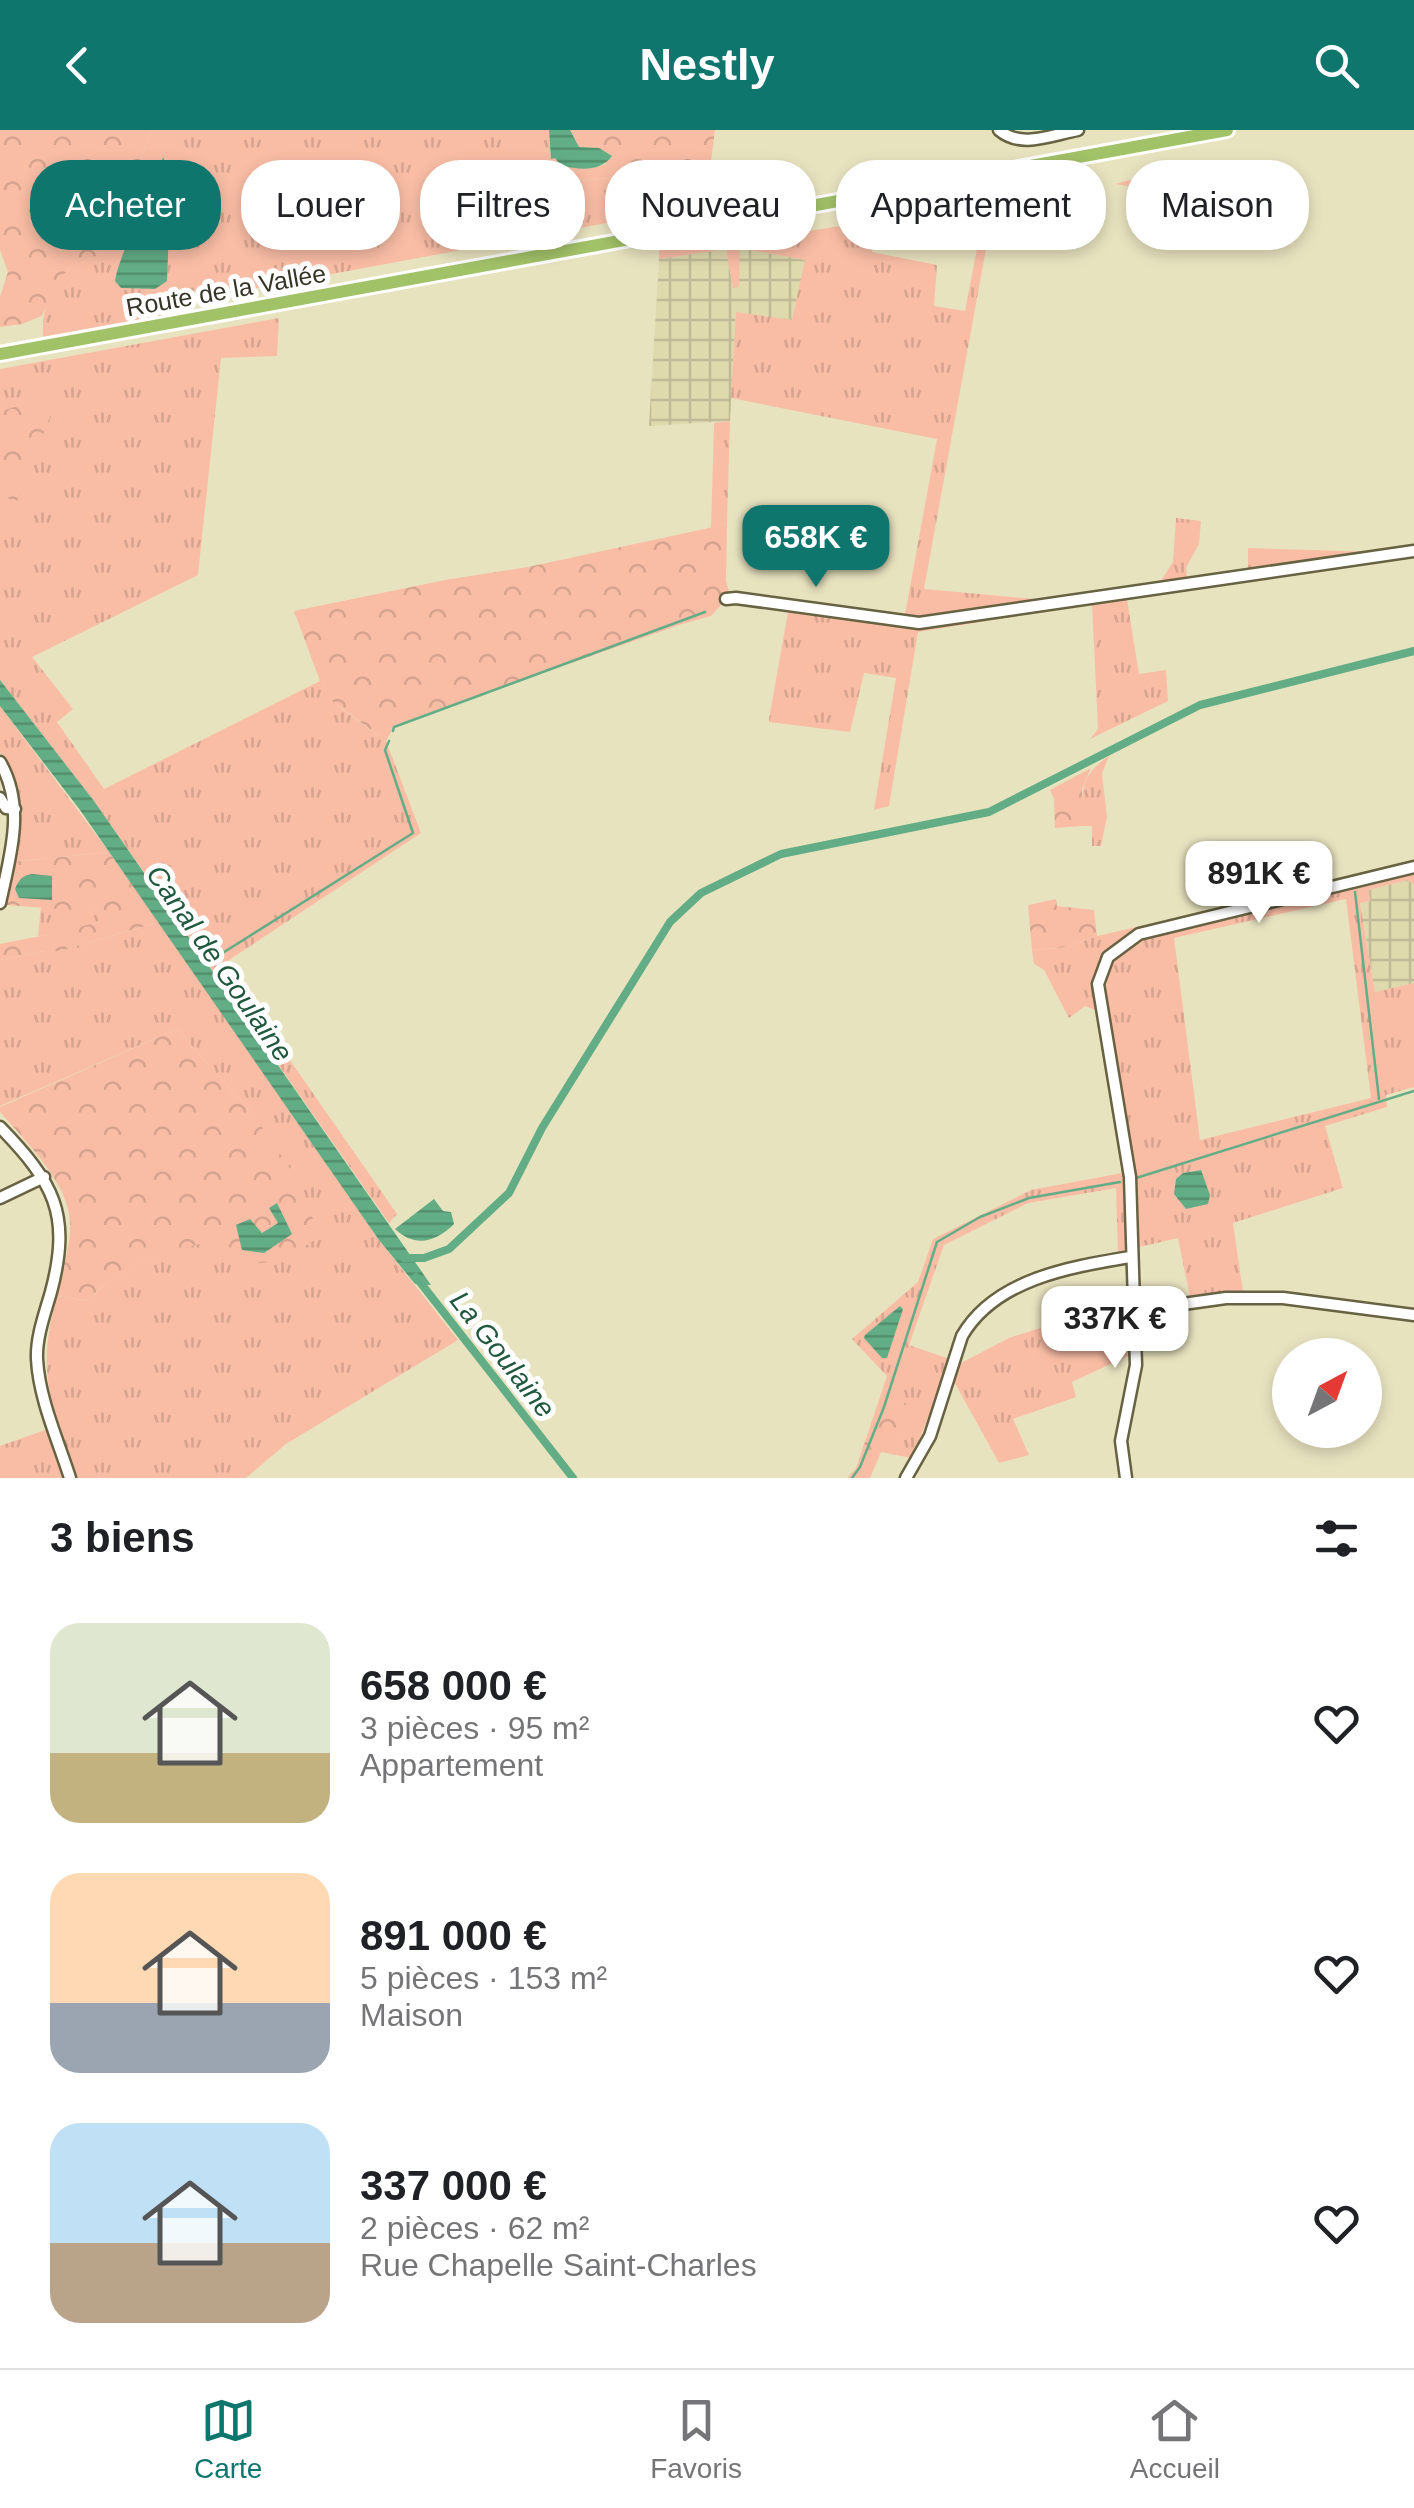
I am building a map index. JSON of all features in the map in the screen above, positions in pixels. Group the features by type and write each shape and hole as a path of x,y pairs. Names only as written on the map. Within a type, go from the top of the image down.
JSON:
{"main road":[{"name":"Route de la Vallée","path":"0,354 1227,130"}],"street":[{"path":"999,130 1010,140 1022,142 1078,130"},
{"path":"726,599 918,623 1414,551"},
{"path":"0,762 14,808 14,836 0,903"},
{"path":"0,798 6,808 14,808"},
{"path":"1126,1478 1121,1441 1134,1382 1127,1150 1099,998 1098,984 1108,957 1140,934 1414,867"},
{"path":"0,1127 44,1176 58,1215 60,1247 37,1355 43,1395 70,1478"},
{"path":"0,1198 44,1176"},
{"path":"906,1478 930,1436 970,1322 1023,1283 1090,1263 1130,1257"},
{"path":"1132,1311 1226,1298 1283,1298 1414,1315"}],"shaded area":[{"path":"549,130 570,130 579,147 599,148 612,156 585,169 585,160 551,159"},
{"path":"124,250 168,250 167,281 155,289 121,288 115,281"},
{"path":"726,250 733,287 739,286 739,250 806,260 792,320 736,313 730,421 649,426 659,259"},
{"path":"0,680 94,801 431,1285 415,1284 379,1240 80,810 0,706"},
{"path":"32,874 52,876 52,900 19,898 15,889 18,883"},
{"path":"1407,880 1414,884 1414,983 1375,992 1360,903 1370,901 1368,890"},
{"path":"1201,1170 1210,1195 1208,1204 1186,1209 1174,1194 1176,1179 1183,1173"},
{"path":"434,1199 443,1211 451,1212 454,1224 447,1230 433,1239 418,1241 395,1229"},
{"path":"277,1203 292,1234 264,1253 242,1250 236,1225 250,1219 262,1233 278,1223 269,1208"},
{"path":"900,1306 903,1309 887,1358 882,1358 865,1335"}],"green space":[{"path":"0,130 151,130 140,160 30,160 30,250 103,250 62,276 42,316 0,327 0,297 8,272 0,250"},
{"path":"151,130 549,130 552,160 420,160 420,250 461,250 235,292 186,291 183,299 187,311 43,337 45,310 61,276 103,250 221,250 221,160 140,160"},
{"path":"570,130 715,130 711,160 605,162 599,148 579,147"},
{"path":"605,164 605,178 585,180 585,168"},
{"path":"605,178 605,223 585,227 585,180"},
{"path":"836,227 836,250 872,250 937,265 934,306 965,311 977,250 986,250 924,589 1046,600 1160,582 1173,562 1176,518 1201,521 1199,544 1186,568 1187,579 1248,568 1248,548 1374,552 1374,562 1127,599 1139,674 1166,670 1168,701 1090,739 1098,729 1092,604 918,632 889,806 874,810 896,678 864,673 850,732 769,719 790,601 904,620 937,439 731,398 736,312 792,320 805,260 751,250 816,250 816,230"},
{"path":"663,250 719,250 659,259 659,251"},
{"path":"726,250 740,250 739,287 733,288"},
{"path":"279,318 277,356 221,358 198,575 32,657 73,709 57,722 104,789 320,681 339,707 386,741 421,833 223,964 397,1214 389,1223 94,801 0,680 0,369"},
{"path":"57,399 17,502 0,495 0,412 25,403"},
{"path":"730,421 727,524 711,528 714,423"},
{"path":"727,524 726,581 730,595 711,616 395,725 386,741 333,702 320,681 294,611 528,567"},
{"path":"0,706 109,852 12,862 20,817 10,770 0,752"},
{"path":"1109,756 1102,774 1107,817 1101,846 1092,846 1092,826 1082,826 1084,786 1092,771"},
{"path":"1091,768 1082,789 1082,826 1055,828 1050,790"},
{"path":"109,852 159,922 60,951 0,960 0,944 101,920 100,912 5,905 12,862"},
{"path":"1414,863 1414,884 1407,880 1369,890 1370,901 1360,903 1375,992 1414,983 1414,1087 1386,1095 1387,1107 1325,1126 1343,1188 1233,1223 1243,1292 1190,1297 1178,1238 1118,1252 1116,1188 1028,1203 944,1245 909,1345 961,1363 1009,1338 1040,1328 1126,1310 1130,1355 1072,1382 1076,1397 1013,1419 1029,1455 999,1463 956,1385 943,1380 912,1458 896,1455 907,1404 880,1397 887,1376 852,1339 918,1282 933,1239 1031,1190 1122,1173 1095,1010 1085,1006 1069,1018 1044,970 1034,964 1032,950 1068,947 1097,936","holes":["1346,899 1371,1098 1200,1140 1174,938"]},
{"path":"1056,899 1057,906 1094,910 1097,936 1068,947 1032,950 1028,905"},
{"path":"41,906 101,912 101,920 63,935 38,936"},
{"path":"159,922 379,1240 458,1340 286,1444 246,1478 0,1478 0,1446 59,1425 47,1361 57,1296 89,1301 102,1287 134,1266 224,1236 255,1117 177,1029 0,1106 0,960 60,951"},
{"path":"177,1029 255,1117 289,1167 321,1236 281,1261 236,1265 224,1237 133,1267 102,1287 89,1301 57,1296 69,1243 68,1210 55,1179 0,1112 0,1107"},
{"path":"880,1397 908,1404 896,1455 881,1452 870,1478 847,1478 856,1468"}],"waterway":[{"path":"393,731 394,727 705,612"},
{"path":"404,1258 424,1258 449,1249 509,1193 542,1128 670,922 701,893 781,854 989,812 1200,705 1414,651"},
{"name":"Canal de Goulaine","path":"213,959 413,833 385,750 389,741"},
{"path":"1355,892 1379,1099"},
{"path":"1136,1178 1414,1091"},
{"path":"852,1478 884,1407 937,1242 980,1217 1029,1198 1120,1182"},
{"name":"La Goulaine","path":"416,1277 573,1478"}]}
